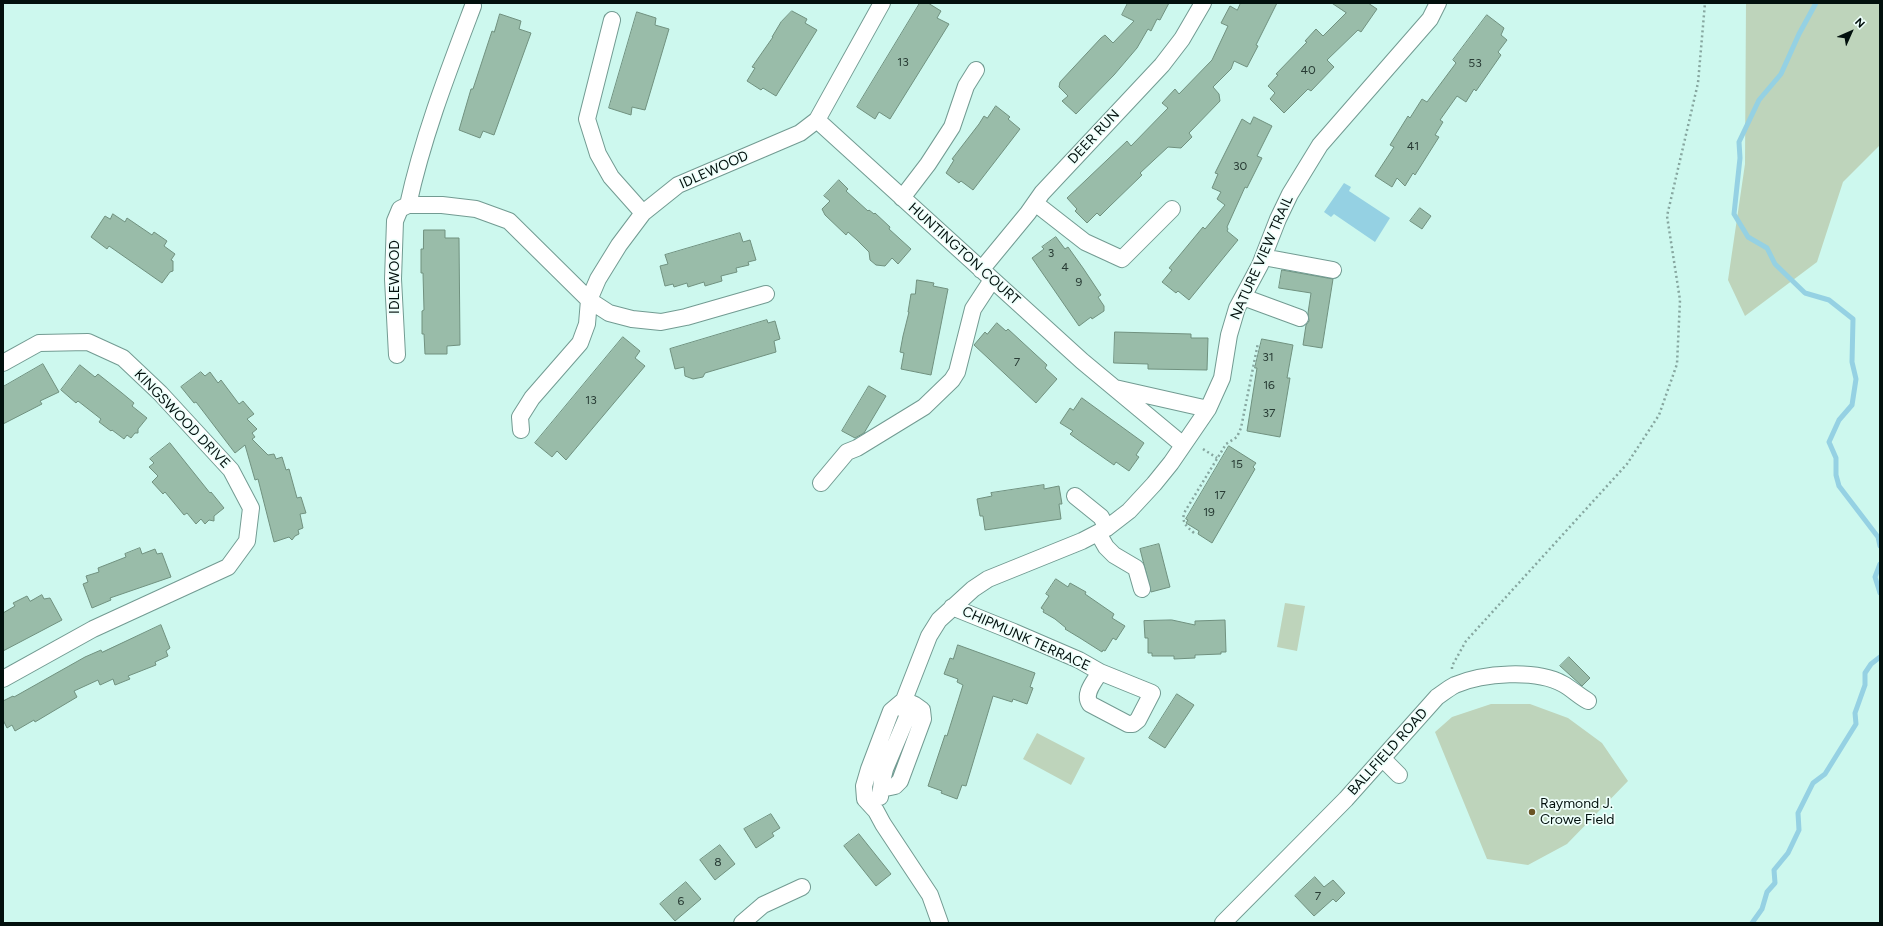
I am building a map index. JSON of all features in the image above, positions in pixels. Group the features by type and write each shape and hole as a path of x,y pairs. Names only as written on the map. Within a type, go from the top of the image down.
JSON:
{"street":[{"path":"817,120 882,3"},
{"name":"DEER RUN","path":"821,483 847,452 857,448 924,407 946,388 957,372 973,309 986,275 1035,203 1101,128 1162,65 1182,39 1203,3"},
{"name":"NATURE VIEW TRAIL","path":"940,923 930,895 886,829 876,811 865,799 864,786 891,711 904,700 929,636 939,620 973,589 988,579 1102,531 1129,511 1154,484 1184,445 1208,409 1222,378 1229,335 1237,308 1263,257 1284,206 1320,145 1430,19 1438,3"},
{"name":"IDLEWOOD","path":"397,355 393,280 395,221 400,209 408,205 417,162 435,106 473,6"},
{"path":"612,20 586,119 598,154 611,178 643,213"},
{"path":"902,198 928,164 952,127 966,86 976,70"},
{"name":"HUNTINGTON COURT","path":"817,120 986,275 1112,387 1184,445"},
{"name":"IDLEWOOD","path":"521,430 520,417 532,398 580,342 586,324 589,300 598,279 619,245 643,213 678,185 800,133 817,120"},
{"path":"1035,203 1085,242 1122,259 1172,209"},
{"path":"408,205 442,205 476,209 510,221 589,300 609,313 632,319 661,322 686,317 766,294"},
{"path":"1263,257 1333,270"},
{"path":"1243,296 1300,318"},
{"name":"KINGSWOOD DRIVE","path":"3,363 39,343 88,342 123,358 160,393 231,470 251,508 247,541 228,567 93,630 3,679"},
{"name":"HUNTINGTON COURT","path":"1112,387 1208,409"},
{"path":"1075,496 1101,517 1102,531 1106,547 1114,555 1136,568 1142,589"},
{"name":"CHIPMUNK TERRACE","path":"952,607 1064,654 1100,672"},
{"name":"BALLFIELD ROAD","path":"1223,923 1346,799 1437,697 1455,685 1483,677 1512,674 1542,676 1563,684 1588,701"},
{"name":"NATURE VIEW TRAIL","path":"876,811 885,769 907,717 904,700"},
{"path":"1383,759 1399,775"},
{"path":"742,923 763,905 802,887"}],"path":[{"path":"1455,685 1452,666 1466,641 1627,464 1659,415 1677,364 1680,300 1667,216 1698,83 1705,3"},
{"path":"1194,533 1182,520 1184,513 1226,444 1237,437 1241,428 1258,342"},
{"path":"1203,449 1217,458"}],"green space":[{"path":"1746,3 1880,3 1880,145 1843,182 1817,262 1745,316 1728,280 1745,164"},
{"path":"1285,603 1305,606 1297,651 1277,647"},
{"name":"Raymond J. Crowe Field","path":"1491,704 1530,704 1568,718 1602,743 1628,781 1567,844 1528,865 1487,859 1435,732 1452,717"},
{"path":"1037,733 1085,758 1071,785 1023,759"}],"water":[{"path":"1344,183 1351,187 1349,191 1390,218 1375,242 1334,214 1331,217 1324,212"}],"building":[{"path":"920,3 928,3 941,11 937,18 949,24 890,119 879,112 875,119 857,107"},
{"path":"1128,3 1169,3 1160,20 1157,19 1151,31 1148,29 1137,48 1114,75 1076,114 1062,101 1068,96 1059,87 1060,82 1101,38 1105,35 1113,43 1134,21 1122,15"},
{"path":"1241,3 1277,3 1247,67 1234,61 1231,69 1213,87 1219,94 1220,101 1189,133 1192,137 1181,148 1168,147 1140,173 1142,175 1100,216 1097,213 1087,223 1075,211 1077,209 1067,198 1127,141 1131,146 1168,108 1162,103 1175,89 1179,94 1212,60 1228,26 1221,23 1230,6 1237,10"},
{"path":"1332,3 1368,3 1377,9 1361,32 1358,30 1327,60 1334,67 1311,91 1308,89 1284,113 1270,99 1275,93 1268,86 1278,75 1276,74 1307,42 1305,41 1316,29 1323,36 1346,13"},
{"path":"792,11 807,19 805,23 817,30 776,96 763,88 761,90 747,81 755,68 752,67 773,37 781,22"},
{"path":"637,12 656,18 655,25 669,29 645,110 632,107 631,115 609,108"},
{"path":"500,14 521,21 519,29 531,33 494,135 483,131 480,138 459,130 471,89 473,89 492,31 494,32"},
{"path":"1487,15 1504,28 1501,35 1507,40 1498,52 1501,55 1476,91 1474,89 1466,102 1457,96 1440,120 1443,122 1435,135 1439,137 1415,175 1413,173 1405,186 1397,178 1392,187 1375,176 1394,147 1390,145 1408,116 1410,118 1422,99 1427,102 1456,63 1453,60"},
{"path":"996,106 1010,117 1008,119 1020,129 973,190 961,181 959,183 946,173 954,160 952,159 984,116 987,118"},
{"path":"1254,117 1272,126 1257,156 1262,158 1247,188 1245,187 1227,227 1227,231 1238,240 1189,300 1178,291 1176,293 1162,282 1172,270 1169,268 1203,227 1205,229 1225,205 1217,199 1221,192 1212,188 1218,174 1215,173 1242,119 1250,124"},
{"path":"839,180 848,189 846,191 868,211 869,210 874,214 875,213 890,227 889,229 911,249 898,264 892,258 885,266 876,265 870,260 869,252 857,240 848,232 846,235 825,215 822,209 830,201 824,196"},
{"path":"1420,208 1431,216 1422,229 1410,221"},
{"path":"113,214 125,222 127,218 152,235 154,232 167,241 164,246 175,254 171,260 173,261 173,271 170,272 162,283 109,246 107,249 91,237 105,216 110,219"},
{"path":"424,230 445,230 445,238 459,238 460,345 447,346 447,354 425,354 424,334 422,334 422,311 424,310 423,273 421,273 421,249 423,249"},
{"path":"740,233 743,242 750,240 756,260 748,262 749,265 736,268 737,272 721,276 722,281 705,286 704,282 688,287 687,283 674,287 673,284 665,286 660,266 668,264 665,255"},
{"path":"1056,237 1065,249 1068,247 1083,268 1101,295 1098,297 1104,306 1104,311 1092,319 1091,317 1079,326 1032,258 1044,249 1042,247"},
{"path":"1282,270 1333,279 1322,348 1303,345 1306,325 1309,321 1308,313 1311,293 1279,288"},
{"path":"917,280 934,283 933,286 948,289 931,375 901,369 904,353 900,352 909,312 911,294 915,294"},
{"path":"767,320 768,323 775,321 780,339 774,341 776,352 705,373 703,377 693,379 685,376 684,367 675,369 670,349"},
{"path":"997,323 1006,331 1008,329 1047,365 1045,368 1057,379 1036,403 974,345 985,332 987,334"},
{"path":"1115,332 1191,334 1191,338 1208,338 1207,370 1148,369 1148,364 1114,363"},
{"path":"623,337 640,351 635,358 645,366 566,460 557,451 552,457 535,443"},
{"path":"1262,339 1293,345 1287,378 1290,378 1280,437 1247,431 1257,368 1255,368"},
{"path":"43,364 59,392 40,401 42,404 3,424 3,387"},
{"path":"80,365 95,377 98,374 134,403 132,406 147,418 138,429 138,433 135,433 131,438 127,435 124,439 99,422 101,419 78,401 76,403 61,390"},
{"path":"201,372 205,376 210,372 218,383 221,380 239,404 243,401 254,414 247,419 257,429 252,433 255,437 252,439 268,455 274,454 276,459 282,457 286,470 289,469 297,498 301,497 306,513 300,514 303,528 298,530 299,534 292,540 289,537 274,542 258,479 255,480 245,445 235,453 196,402 194,403 181,387"},
{"path":"869,386 886,396 864,433 855,438 842,431"},
{"path":"1082,398 1144,443 1136,455 1139,457 1129,471 1116,462 1114,465 1070,434 1073,431 1060,423 1070,408 1073,410"},
{"path":"170,443 224,508 214,516 214,521 209,520 205,524 201,519 196,524 187,513 184,515 165,492 163,494 152,482 158,476 149,467 154,463 150,459"},
{"path":"1229,446 1256,463 1253,467 1255,469 1212,543 1198,534 1199,531 1186,523 1188,520 1186,519"},
{"path":"1044,485 1044,489 1059,486 1062,504 1059,504 1061,519 985,530 983,516 980,516 977,499 992,496 991,493"},
{"path":"1159,544 1170,587 1151,592 1140,549"},
{"path":"140,548 142,554 155,549 157,554 162,553 171,577 110,598 111,600 92,608 83,584 88,582 86,576 99,572 98,568 126,557 125,554"},
{"path":"1056,579 1068,587 1070,583 1086,592 1085,594 1114,614 1112,618 1125,626 1116,640 1113,638 1105,651 1103,650 1102,652 1065,629 1066,628 1055,619 1043,612 1044,610 1041,608 1049,596 1046,594"},
{"path":"42,595 44,599 50,598 62,620 3,651 3,613 15,606 13,603 27,596 30,601"},
{"path":"1172,620 1195,625 1195,621 1225,620 1226,652 1221,652 1221,654 1195,655 1195,658 1174,659 1174,656 1152,656 1152,653 1148,653 1148,638 1145,638 1144,621"},
{"path":"161,625 170,648 166,651 168,656 155,662 156,665 128,676 130,679 115,685 113,679 100,685 98,680 74,691 77,697 35,722 34,720 15,731 12,725 7,728 3,720 3,701 13,696 14,697 85,657 101,650 102,652"},
{"path":"958,645 1035,673 1030,687 1033,688 1027,704 1013,699 1012,702 993,696 966,786 962,785 957,799 928,786 945,735 947,736 963,685 957,682 958,679 944,674 950,658 953,659"},
{"path":"1569,657 1590,678 1582,686 1560,666"},
{"path":"1177,694 1194,705 1165,748 1149,738"},
{"path":"771,814 780,828 772,833 774,836 756,848 744,829"},
{"path":"859,834 891,874 876,886 844,846"},
{"path":"720,845 735,864 715,880 700,860"},
{"path":"1315,877 1324,887 1333,880 1345,893 1336,902 1333,899 1314,916 1295,896"},
{"path":"686,882 701,899 675,921 660,904"}],"waterway":[{"path":"1816,3 1799,34 1781,74 1759,100 1739,142 1740,158 1734,214 1748,237 1767,248 1775,264 1805,293 1829,300 1853,319 1852,362 1856,379 1852,405 1839,420 1829,442 1836,458 1836,475 1839,486 1878,537 1880,546"},
{"path":"1880,564 1875,577 1880,593"},
{"path":"1752,923 1762,909 1767,892 1775,883 1774,870 1788,853 1799,830 1798,813 1813,783 1825,774 1856,724 1855,713 1865,685 1865,673 1871,664 1880,657"}],"place":[{"name":"Raymond J. Crowe Field","path":"1532,812"}]}
